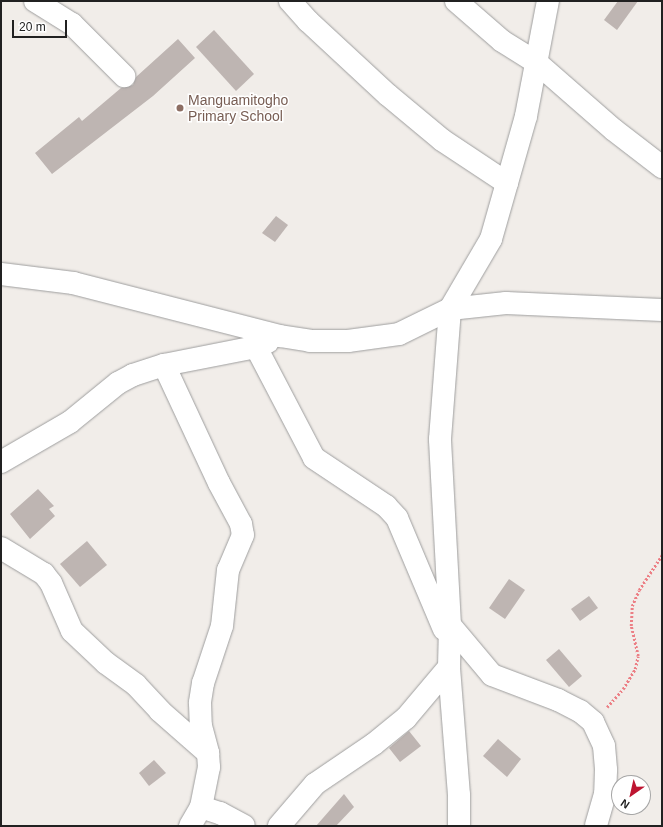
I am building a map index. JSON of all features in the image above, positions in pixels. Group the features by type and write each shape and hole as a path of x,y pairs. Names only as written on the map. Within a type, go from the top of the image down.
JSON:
{"street":[{"path":"36,1 72,24 124,76"},
{"path":"290,1 308,21 388,95 442,140 507,183"},
{"path":"456,1 502,42 536,62 614,130 662,167"},
{"path":"459,826 460,795 449,667 449,632 440,439 450,309 491,239 526,116 548,1"},
{"path":"1,274 73,283 280,336 310,341 348,341 399,334 450,309 528,303 662,310"},
{"path":"4,465 70,422 118,383 133,375 164,365 256,347 280,336"},
{"path":"256,347 314,458 386,506 397,518 449,632 492,675 558,700 580,711 593,722 604,746 606,770 605,794 596,826"},
{"path":"164,365 219,483 241,524 243,535 228,570 222,626 207,669 200,703 201,726 208,753 208,767 201,808 190,826"},
{"path":"1,548 44,574 50,582 72,631 106,663 136,685 165,716 208,753"},
{"path":"279,826 315,784 374,744 406,718 449,667"},
{"path":"201,808 220,813 244,826"}],"path":[{"path":"593,722 623,689 635,669 638,656 631,626 632,606 639,590 662,555"}],"building":[{"path":"618,1 638,1 617,30 604,20"},
{"path":"214,30 254,74 236,91 196,47"},
{"path":"178,39 195,58 153,96 52,174 35,153 79,117 82,121 121,88 133,85 136,77"},
{"path":"276,216 288,225 275,242 262,233"},
{"path":"38,489 54,506 49,509 55,516 30,539 10,514"},
{"path":"87,541 107,565 80,587 60,564"},
{"path":"509,579 525,590 505,619 489,608"},
{"path":"589,596 598,608 580,621 571,609"},
{"path":"559,649 582,676 569,687 546,660"},
{"path":"409,731 421,746 400,762 389,748"},
{"path":"498,739 521,759 507,777 483,756"},
{"path":"154,760 166,773 149,786 139,773"},
{"path":"344,794 354,807 336,826 316,826"}],"place":[{"name":"Manguamitogho Primary School","path":"180,108"}]}
